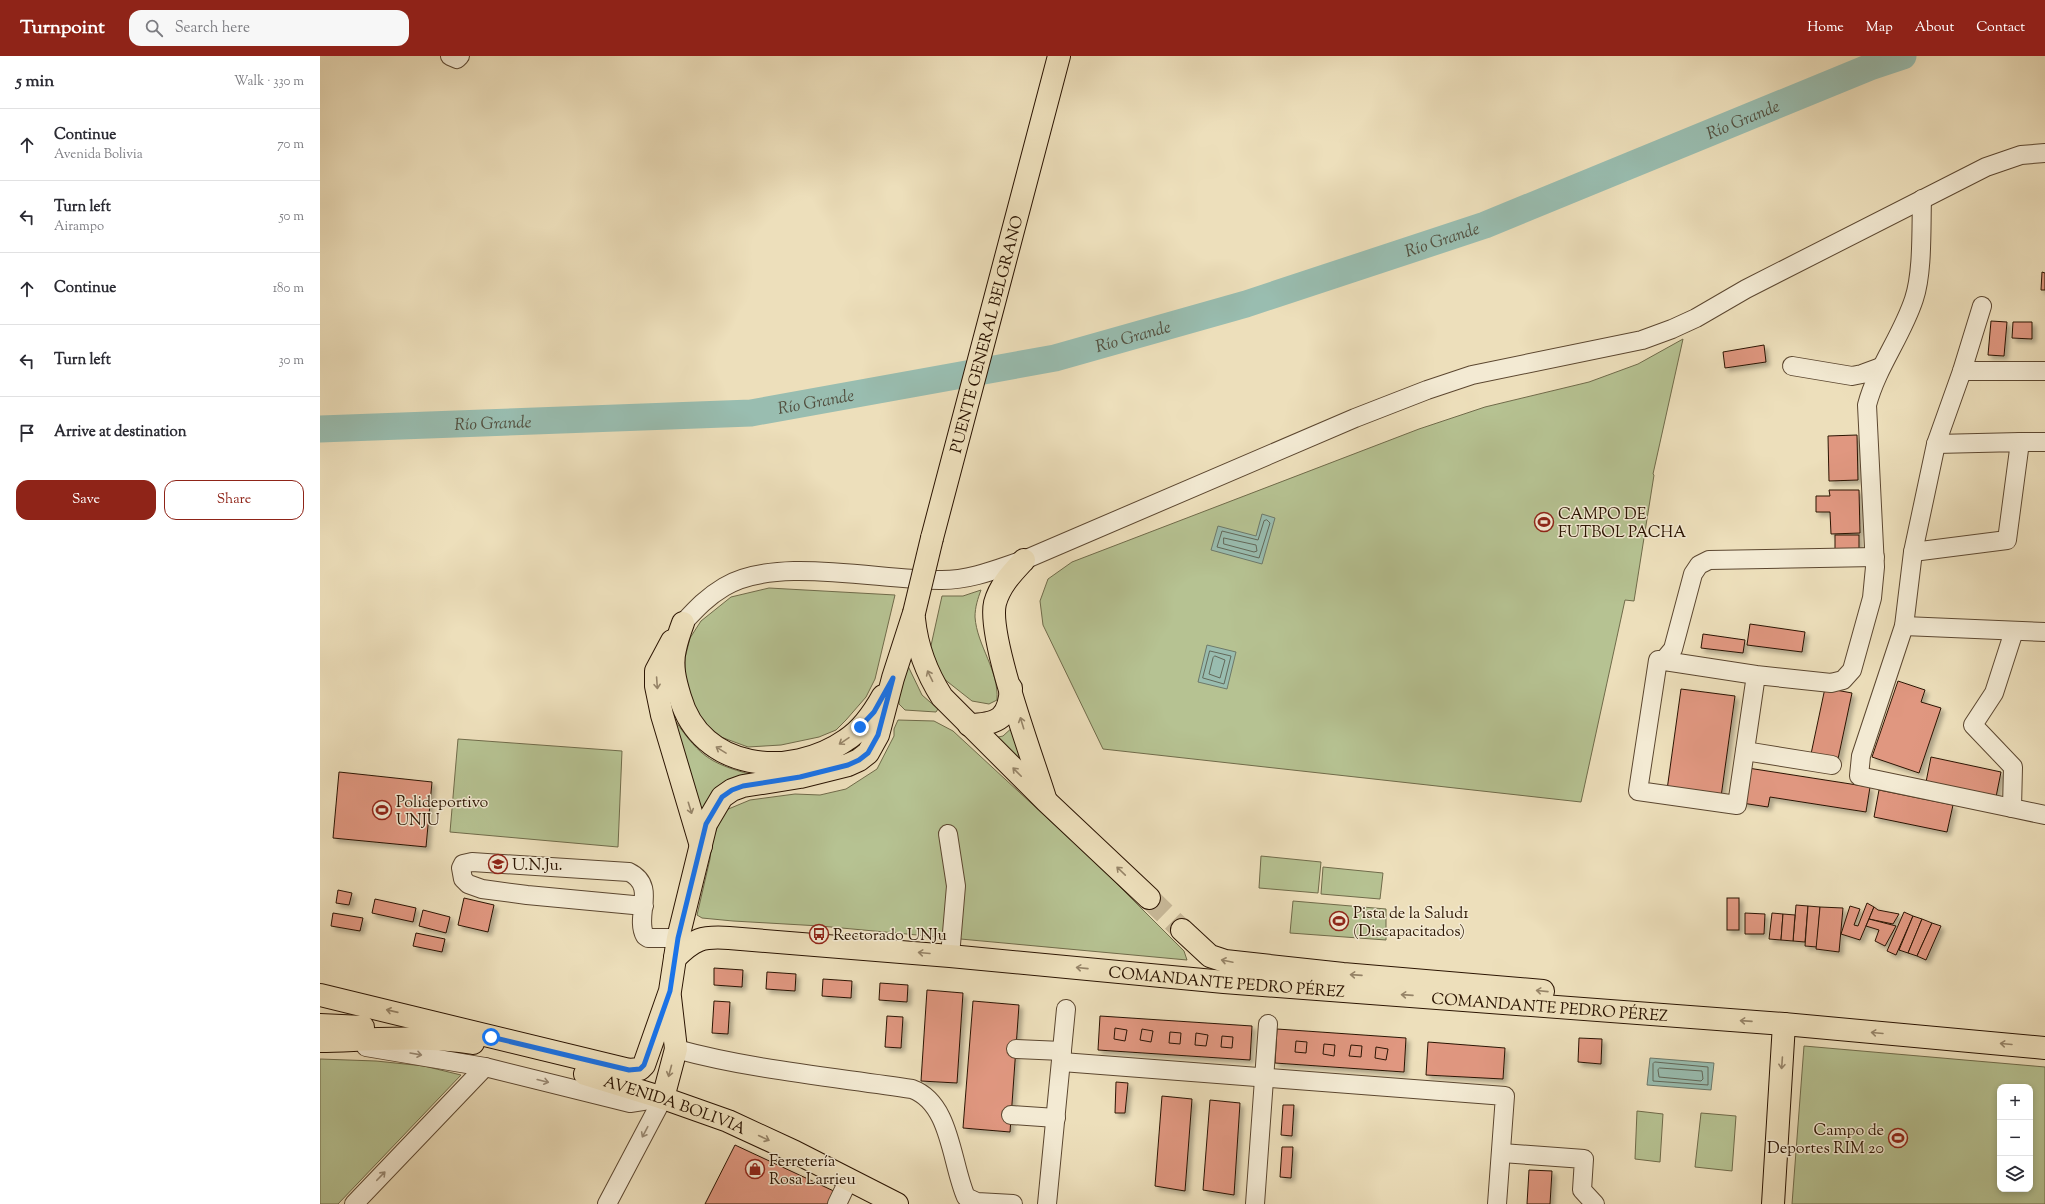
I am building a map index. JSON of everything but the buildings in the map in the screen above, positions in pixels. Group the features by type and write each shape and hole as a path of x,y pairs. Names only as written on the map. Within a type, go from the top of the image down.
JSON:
{"main road":[{"name":"PUENTE GENERAL BELGRANO","path":"893,678 914,613 1008,245 1059,56"},
{"path":"1024,560 1006,580 998,595 994,610 997,638 1046,800"},
{"path":"914,613 918,646 929,677 942,697 1046,800 1149,898"},
{"path":"683,623 675,650 673,670 681,702 697,730 710,743 727,754 745,761 771,763 797,760 822,754 847,740 874,712 893,678"},
{"path":"683,623 662,657 656,672 656,686 662,715 702,847"},
{"path":"662,1098 676,1049 670,991 677,948 702,847 706,824 713,810 722,797 732,790 743,786 800,777 848,765 859,760 868,753 878,735 893,678"},
{"path":"969,725 985,724 1000,718 1010,705 1011,688"},
{"path":"1182,930 1210,956 1225,961 1603,998 1676,1016"},
{"name":"COMANDANTE PEDRO PÉREZ","path":"677,948 702,939 715,937 950,956 1224,982 1784,1024 2045,1048"},
{"name":"AVENIDA BOLIVIA","path":"320,995 634,1071 640,1069 644,1065 670,991"},
{"path":"1773,1204 1784,1024"},
{"name":"AVENIDA BOLIVIA","path":"321,1035 457,1041 504,1049 662,1098 728,1121 849,1179 897,1204"}],"street":[{"path":"450,56 457,59 460,56"},
{"path":"683,623 702,602 725,586 750,576 776,572 819,571 866,576 942,580 971,578 1024,560 1355,418 1428,390 1472,375 1642,340 1672,329 1986,167 2021,155 2045,153"},
{"path":"1756,675 1737,806 1638,791 1658,660 1756,675 1831,683 1843,680 1852,670 1872,598 1875,556 1867,405 1871,388 1915,298 1919,267 1922,199"},
{"path":"1982,306 1962,371 1936,444 1913,552 1904,626 1861,756 1859,776 2045,815"},
{"path":"1792,366 1852,376 1881,367"},
{"path":"1962,371 2045,371"},
{"path":"1913,552 2007,540 2020,442"},
{"path":"1936,444 2045,442"},
{"path":"1663,661 1673,649 1693,574 1698,565 1709,560 1875,556"},
{"path":"1904,626 2045,632"},
{"path":"2012,808 2013,767 1973,725 1994,693 2014,631"},
{"path":"1744,751 1832,765"},
{"path":"948,834 956,886 950,956"},
{"path":"644,906 527,895 482,889 468,884 463,879 460,872 463,864 472,862 629,872 636,875 641,883 644,906 642,926 645,936 677,948"},
{"path":"1047,1204 1066,1009"},
{"path":"1255,1204 1268,1024"},
{"path":"321,1035 485,1066 630,1103 662,1098"},
{"path":"676,1049 707,1058 790,1072 912,1089 921,1092 936,1108 947,1133 961,1185 966,1197 977,1202 1013,1204"},
{"path":"1016,1049 1062,1057 1265,1079 1505,1096 1502,1153 1496,1204"},
{"path":"354,1204 485,1066"},
{"path":"607,1204 662,1098"},
{"path":"1011,1115 1056,1118"},
{"path":"1502,1153 1584,1159 1582,1190 1595,1204"},
{"path":"837,1204 849,1179"}],"green space":[{"path":"1683,339 1653,474 1634,601 1625,600 1581,802 1103,749 1043,625 1040,601 1048,579 1072,562 1419,429 1485,407 1589,382 1638,364"},
{"path":"769,588 895,595 875,679 866,697 846,720 836,730 819,737 781,745 748,747 710,733 689,699 685,679 685,658 690,638 701,621 731,597"},
{"path":"981,590 975,617 980,638 995,678 997,689 997,700 989,704 972,701 939,675 930,650 942,596 963,596"},
{"path":"908,666 922,695 938,709 936,712 905,710 899,704 899,694"},
{"path":"674,719 692,744 701,752 719,764 760,777 713,793 705,803 699,817"},
{"path":"898,720 934,721 953,731 1097,864 1184,951 1187,960 820,926 733,921 702,918 697,915 710,859 712,842 719,822 726,810 750,800 795,794 820,795 846,789 877,769 894,736 894,729"},
{"path":"1015,725 1030,771 994,738 1003,736"},
{"path":"458,739 622,751 618,847 450,832"},
{"path":"1261,856 1321,862 1318,893 1259,888"},
{"path":"1323,867 1383,873 1380,899 1321,894"},
{"name":"Pista de la Salud1 (Discapacitados)","path":"1293,901 1386,909 1386,940 1290,933"},
{"name":"Campo de Deportes RIM 20","path":"1804,1046 2045,1067 2045,1204 1792,1204"},
{"path":"320,1059 376,1061 424,1066 461,1075 338,1204 320,1204"},
{"path":"1637,1111 1663,1114 1660,1162 1635,1159"},
{"path":"1701,1113 1736,1116 1732,1171 1695,1167"}],"water":[{"path":"1262,514 1275,518 1262,564 1211,550 1218,526 1256,536"},
{"path":"1207,645 1236,652 1227,689 1198,682"},
{"path":"1650,1058 1714,1063 1711,1090 1647,1085"}],"waterway":[{"name":"Río Grande","path":"320,429 751,413 1055,358 1246,304 1485,225 1870,67 1903,56"}],"tunnel":[{"path":"1149,898 1182,930"}],"place":[{"name":"CAMPO DE FUTBOL PACHA","path":"1544,522"},
{"name":"Polideportivo UNJU","path":"382,810"},
{"name":"U.N.Ju.","path":"498,864"},
{"name":"Pista de la Salud1 (Discapacitados)","path":"1339,921"},
{"name":"Rectorado UNJu","path":"819,934"},
{"name":"Campo de Deportes RIM 20","path":"1898,1138"},
{"name":"Ferretería Rosa Larrieu","path":"755,1169"}],"route":[{"path":"491,1037 629,1070 634,1071 640,1069 644,1065 670,991 678,938 702,847 706,824 713,810 722,797 732,790 743,786 800,777 848,765 859,760 868,753 878,735 893,678 874,712 860,727"}]}
